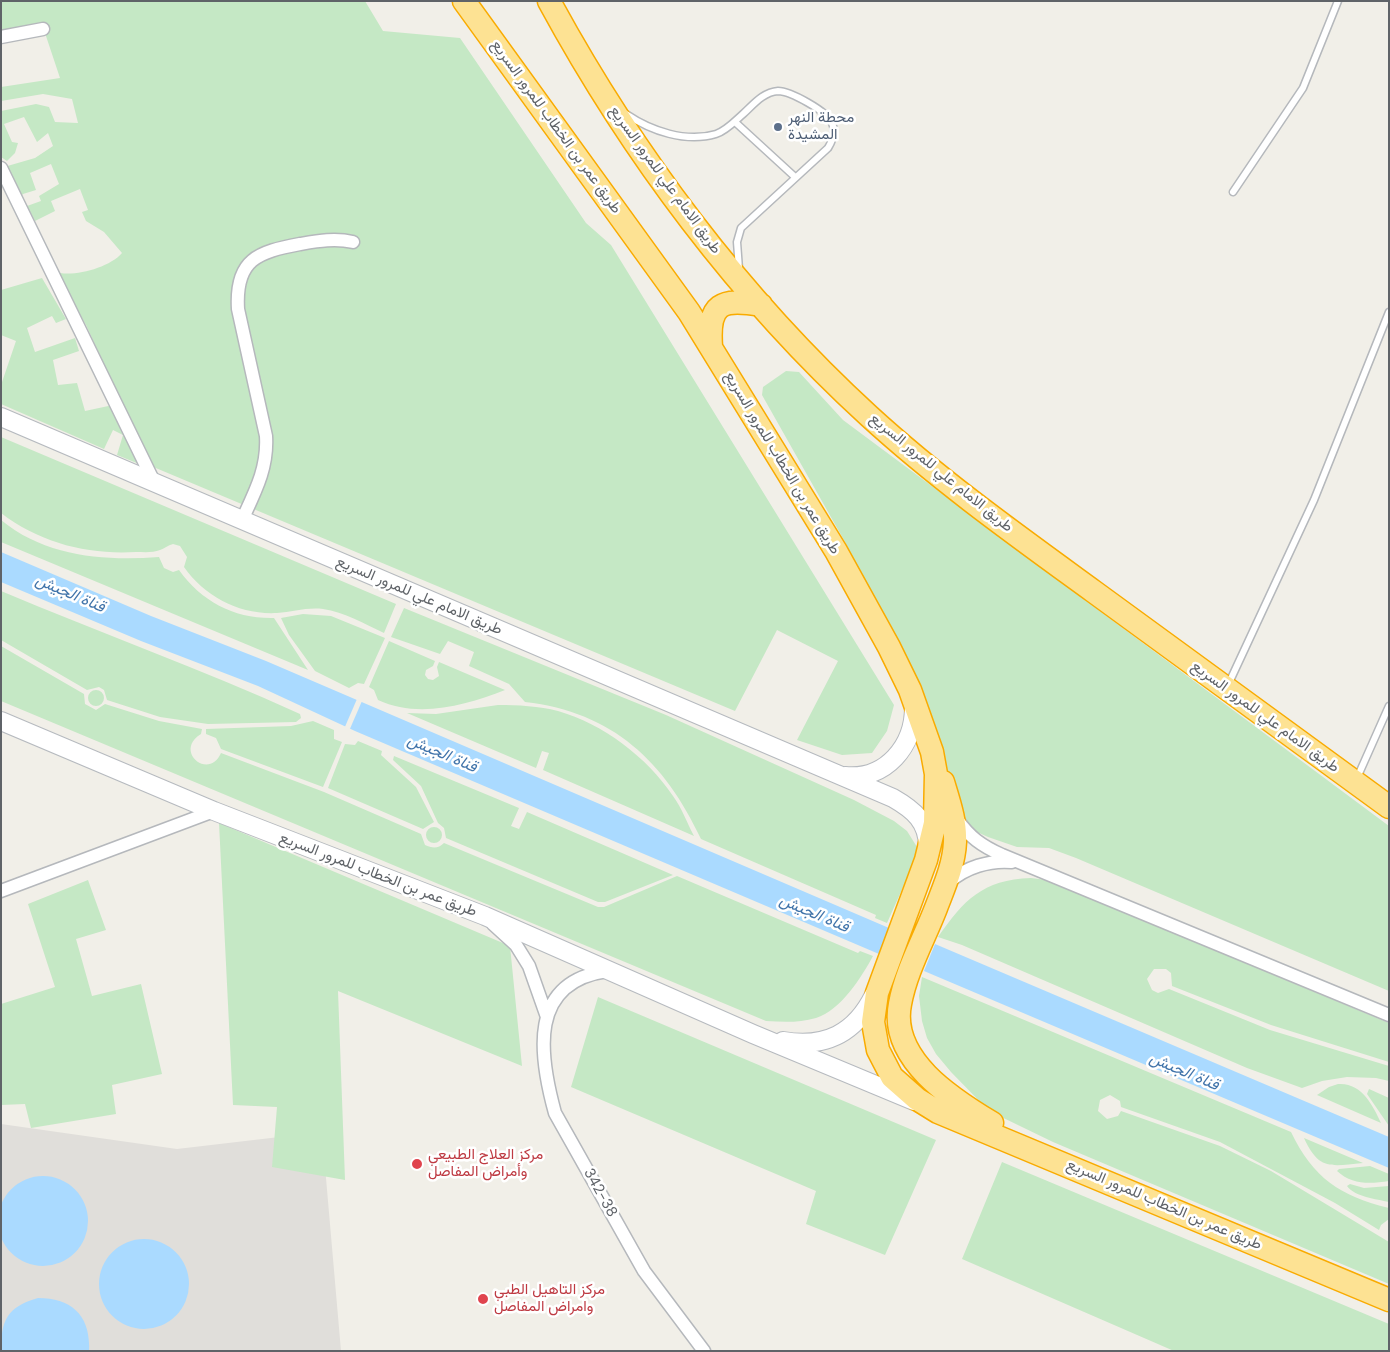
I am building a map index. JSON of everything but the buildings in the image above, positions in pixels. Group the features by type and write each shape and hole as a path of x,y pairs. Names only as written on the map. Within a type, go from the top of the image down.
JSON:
{"highway":[{"name":"طريق عمر بن الخطاب للمرور السريع","path":"464,1 689,312 836,551 889,647 910,690 926,732 936,774 934,832 925,862 884,971 874,1006 874,1029 878,1050 884,1064 902,1088 938,1112 1070,1165 1389,1300"},
{"name":"طريق الامام علي للمرور السريع","path":"549,1 602,93 666,188 708,242 757,299 868,415 930,468 1226,689 1389,807"},
{"path":"711,347 711,320 715,310 726,303 757,299"},
{"path":"926,732 948,800 954,828 955,848 943,890 899,1005 898,1018 905,1044 920,1068 950,1094 981,1116 1070,1165"}],"main road":[{"name":"طريق الامام علي للمرور السريع","path":"1,417 894,798 916,814 928,835 925,862"},
{"name":"طريق الامام علي للمرور السريع","path":"837,775 854,777 878,772 898,755 912,731 914,706 910,690"},
{"name":"طريق عمر بن الخطاب للمرور السريع","path":"1,721 214,811 485,916 753,1034 938,1112"},
{"name":"طريق عمر بن الخطاب للمرور السريع","path":"753,1034 779,1040 808,1043 842,1034 861,1018 884,971"}],"street":[{"path":"1,37 43,29"},
{"path":"1,168 154,482"},
{"path":"242,520 264,470 267,455 266,436 238,309 237,294 241,280 252,260 262,253 320,240 353,242"},
{"path":"948,800 957,818 973,839 980,844 1389,1015"},
{"path":"1,891 214,811"},
{"path":"943,890 956,875 967,869 995,862 1025,864"},
{"path":"485,916 516,945 538,987 547,1017"},
{"path":"547,1017 564,986 576,978 610,970"},
{"name":"342-38","path":"547,1017 542,1050 548,1084 556,1113 644,1271 704,1351"}],"lane":[{"path":"1233,192 1303,88 1338,1"},
{"path":"602,93 639,122 671,134 702,136 717,134 735,122 763,96 777,91 789,92 827,115 832,123 833,140 828,148 741,228 737,259 741,275 757,299"},
{"path":"735,122 795,177"},
{"path":"1226,689 1314,500 1389,312"},
{"path":"1355,782 1389,706"}],"shaded area":[{"path":"1,1124 177,1149 322,1132 341,1351 1,1351"}],"green space":[{"path":"1,1 365,1 383,31 460,38 586,223 611,245 894,705 887,731 872,753 842,755 797,740 838,661 777,630 735,711 151,466 86,325 58,278 60,273 84,272 102,266 122,253 104,232 86,221 82,212 88,210 80,189 51,201 55,211 35,221 27,206 41,201 39,196 59,184 51,164 30,173 36,190 23,194 18,200 4,167 35,158 53,146 48,133 37,142 24,117 4,124 12,142 18,143 15,153 7,161 1,157 1,111 36,104 49,107 55,122 78,123 72,99 43,94 1,101 1,87 60,78 42,24 1,33"},
{"path":"42,278 66,319 56,323 52,316 27,328 35,352 75,338 79,351 53,360 58,385 77,383 85,411 113,405 144,466 117,455 123,435 113,430 104,449 1,404 1,385 16,341 1,335 1,290"},
{"path":"786,371 799,372 843,420 1389,826 1389,991 1076,858 1049,848 1017,847 966,827 957,814 920,687 845,542 762,395 763,387"},
{"path":"1,437 396,604 384,633 339,613 323,609 263,613 250,611 224,602 202,587 184,567 187,557 180,546 173,544 151,552 100,551 65,545 32,532 1,513"},
{"path":"1,520 37,542 76,554 117,558 159,557 164,568 173,572 179,570 198,591 220,606 246,615 274,618 308,670 1,542"},
{"path":"1,591 226,682 300,714 301,718 296,722 208,724 160,717 107,700 104,690 99,687 87,690 1,640"},
{"path":"404,608 666,715 854,800 894,821 907,831 917,847 912,867 887,923 875,918 876,915 701,839 687,811 653,764 610,729 585,717 556,708 525,702 509,684 469,666 474,652 448,641 440,654 391,637"},
{"path":"303,614 331,616 385,638 364,684 358,683 349,688 315,671 289,635 281,618"},
{"path":"389,641 435,661 433,666 426,670 425,675 428,679 433,680 439,676 437,667 439,662 505,690 474,701 442,708 410,709 378,700 374,690 369,687"},
{"path":"1,646 84,694 85,704 96,710 105,704 159,721 202,729 201,734 193,741 191,748 192,755 202,764 216,761 221,753 324,792 421,834 425,845 435,847 444,843 598,907 604,907 677,876 858,953 860,951 873,956 863,974 842,1001 825,1014 803,1021 766,1021 1,701"},
{"path":"96,690 104,698 96,706 88,698"},
{"path":"498,705 528,706 558,711 591,724 607,733 637,755 662,782 679,805 694,836 543,770 549,753 542,751 536,768 407,713 436,714"},
{"path":"313,721 334,730 334,739 342,742 323,787 221,749 216,738 206,734 206,729 291,726"},
{"path":"358,741 382,751 381,755 416,787 434,822 423,829 328,788 345,744 355,745"},
{"path":"394,756 519,808 511,826 519,829 527,812 673,875 605,902 598,902 446,838 444,828 438,823 421,786 393,760"},
{"path":"219,823 510,946 522,1066 338,991 345,1180 272,1167 277,1107 233,1105"},
{"path":"434,827 442,835 434,843 426,835"},
{"path":"1031,878 1047,880 1389,1023 1389,1062 1271,1025 1172,986 1171,973 1166,969 1154,969 1147,979 1152,990 1158,993 1169,989 1270,1030 1389,1066 1389,1081 1376,1078 1347,1077 1322,1081 1302,1088 1247,1068 962,945 938,937 957,912 976,894 999,883"},
{"path":"88,880 106,930 76,939 92,996 141,984 162,1074 112,1085 116,1114 31,1128 25,1104 1,1105 1,1004 55,987 28,904"},
{"path":"922,977 1291,1132 1309,1162 1330,1183 1356,1198 1389,1208 1389,1219 1381,1225 1379,1230 1335,1203 1220,1142 1121,1107 1120,1101 1110,1095 1100,1100 1098,1111 1107,1119 1118,1116 1121,1111 1220,1146 1271,1171 1389,1242 1389,1284 1053,1142 989,1111 951,1072 936,1054 927,1038 922,1021 919,996"},
{"path":"598,997 936,1140 885,1255 806,1224 816,1191 571,1087"},
{"path":"1346,1084 1360,1091 1370,1102 1381,1123 1317,1095 1329,1087"},
{"path":"1369,1089 1389,1098 1389,1126 1367,1094"},
{"path":"1304,1138 1363,1163 1327,1164 1315,1156"},
{"path":"1002,1162 1389,1324 1389,1351 1174,1351 962,1259"},
{"path":"1370,1166 1389,1174 1389,1181 1375,1183 1355,1181 1337,1171 1339,1169"},
{"path":"1350,1184 1364,1188 1389,1186 1389,1202 1355,1193 1347,1186"}],"water":[{"name":"قناة الجيش","path":"1,552 151,616 266,661 889,928 879,954 355,731 258,686 141,641 1,582"},
{"name":"قناة الجيش","path":"935,944 1389,1137 1389,1168 924,971"},
{"path":"43,1176 60,1180 75,1189 84,1204 88,1221 84,1238 75,1253 60,1262 43,1266 26,1262 11,1253 2,1238 -2,1221 2,1204 11,1189 26,1180"},
{"path":"144,1239 161,1242 176,1252 186,1267 189,1284 186,1301 176,1316 161,1326 144,1329 127,1326 112,1316 102,1301 99,1284 102,1267 112,1252 127,1242"},
{"path":"38,1298 61,1301 77,1311 87,1328 89,1351 1,1351 2,1331 8,1316 19,1306"}],"pier":[{"path":"357,699 362,701 349,731 344,729"}],"place":[{"name":"محطة النهر المشيدة","path":"778,127"},
{"name":"مركز العلاج الطبيعي وأمراض المفاصل","path":"417,1164"},
{"name":"مركز التاهيل الطبي وامراض المفاصل","path":"483,1299"}]}
